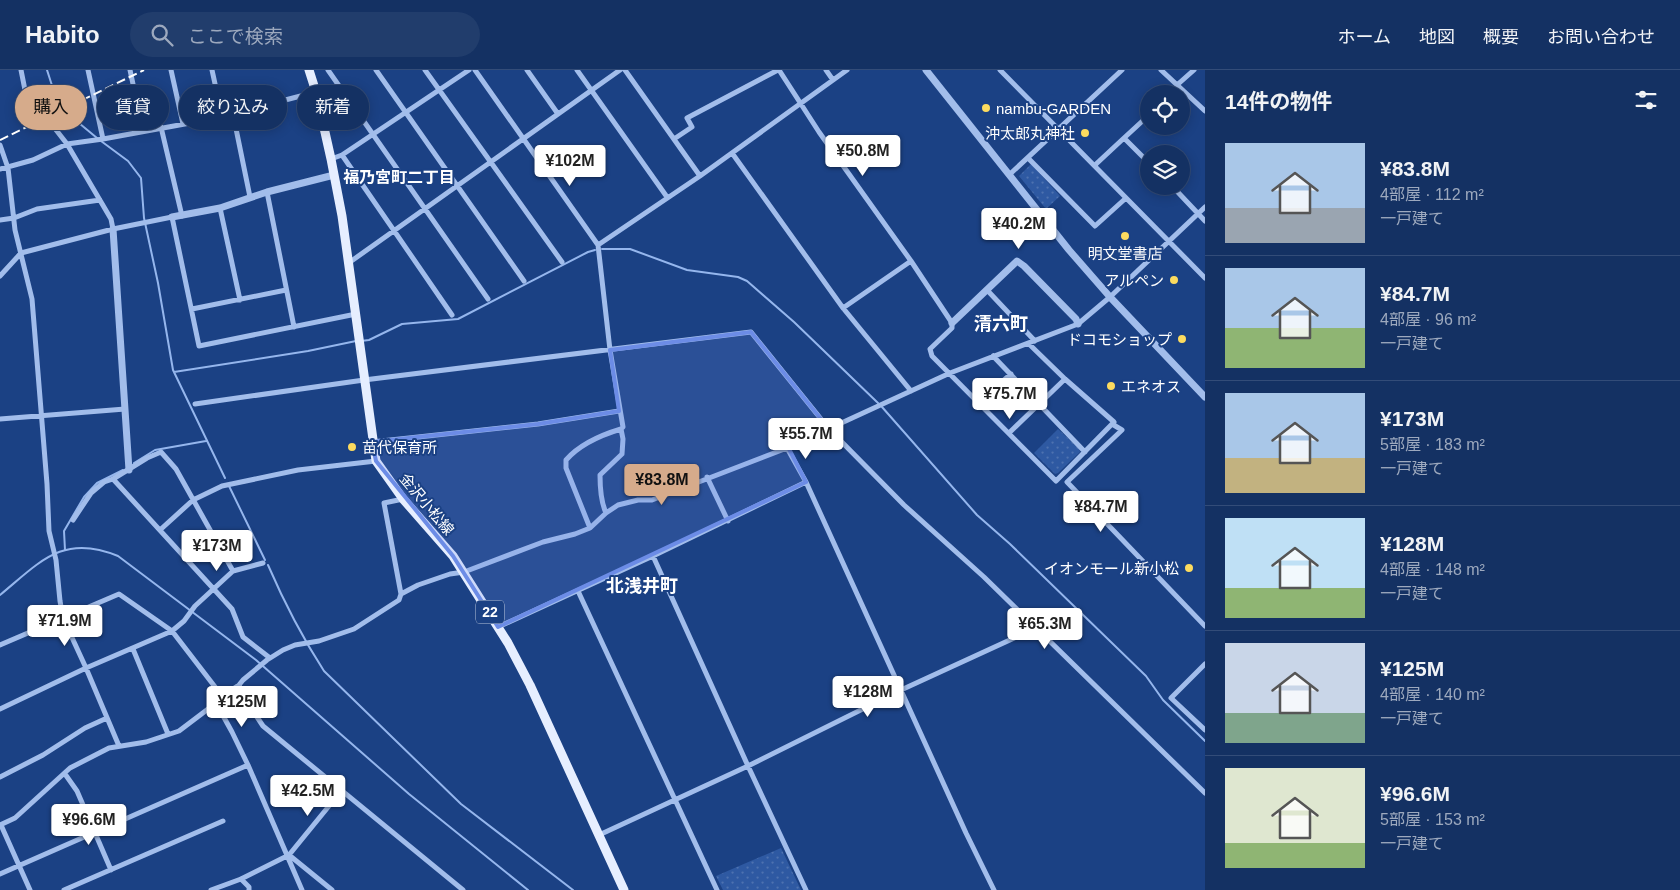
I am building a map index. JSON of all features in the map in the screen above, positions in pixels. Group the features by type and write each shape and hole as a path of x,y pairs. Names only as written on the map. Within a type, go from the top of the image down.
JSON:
{"main road":[{"name":"金沢小松線","path":"309,70 314,85"},
{"name":"金沢小松線","path":"325,130 350,262 372,442 376,461 404,499 453,556 498,627 527,679 624,890"}],"street":[{"path":"21,70 25,90 68,144 112,219 129,470"},
{"path":"88,70 103,139"},
{"path":"130,70 143,131"},
{"path":"171,70 179,106"},
{"path":"212,70 215,85"},
{"path":"328,70 488,299"},
{"path":"376,70 524,281"},
{"path":"426,70 562,262"},
{"path":"331,159 342,156 469,70"},
{"path":"475,70 598,245 610,350 623,427 621,429 623,438 622,454 600,475 600,485 606,513"},
{"path":"527,70 558,114"},
{"path":"578,70 667,197"},
{"path":"350,262 620,70"},
{"path":"625,70 700,176"},
{"path":"674,139 692,127 687,118 778,70 952,323"},
{"path":"826,70 833,80"},
{"path":"598,245 700,176 847,70"},
{"path":"926,70 1069,250 1110,297 1205,397"},
{"path":"1000,70 1096,165 1205,278"},
{"path":"1009,175 1122,70"},
{"path":"1161,70 1177,85"},
{"path":"1179,85 1194,70"},
{"path":"1190,97 1205,111"},
{"path":"1096,165 1140,123"},
{"path":"0,169 33,160 68,144 148,130"},
{"path":"163,130 182,216"},
{"path":"237,130 250,197"},
{"path":"1124,138 1140,154"},
{"path":"0,145 8,168 14,218 32,299 47,484 48,532 56,560 63,618 120,746"},
{"path":"732,153 842,308 911,390"},
{"path":"342,156 452,315"},
{"path":"1028,158 1095,226 1126,198"},
{"path":"0,276 21,253 113,229 220,208 267,192 334,175"},
{"path":"267,192 294,326"},
{"path":"1181,195 1205,221"},
{"path":"0,220 14,218 37,209 100,200"},
{"path":"400,594 450,574 464,572 542,542 575,534 590,528 606,513 618,506 638,500 652,500 707,477 787,448 950,373 1078,324 1110,297 1205,207"},
{"path":"220,208 240,300"},
{"path":"172,217 199,346 356,314"},
{"path":"842,308 911,261"},
{"path":"1029,344 1114,422 1056,481 932,356 930,349 952,328 952,323 1017,261 1076,319 1078,324"},
{"path":"192,310 286,290"},
{"path":"987,290 1036,341"},
{"path":"195,404 364,380 751,332 829,429 904,504 984,577 1205,793"},
{"path":"994,356 1085,452"},
{"path":"979,402 1011,374"},
{"path":"1009,433 1065,379"},
{"path":"0,420 125,409"},
{"path":"372,442 538,424 619,411"},
{"path":"1112,424 1122,430 1067,482 1205,626"},
{"path":"590,528 566,468 566,460 573,452 584,445 621,429"},
{"path":"787,448 806,482 994,890"},
{"path":"73,520 91,493 104,482 113,479 147,458 161,452 176,470 233,571"},
{"path":"160,530 193,500 232,482 298,470 376,461"},
{"path":"707,477 728,521"},
{"path":"113,479 214,588 232,609 243,637 268,659"},
{"path":"498,627 728,521 806,482"},
{"path":"30,890 0,825 15,818 70,768 101,752 120,746 146,742 179,730 239,685 268,659 283,650 354,629 399,600 400,594 384,503 404,499"},
{"path":"652,556 806,890"},
{"path":"0,708 172,631 195,606 233,571 263,563"},
{"path":"578,591 717,890"},
{"path":"0,646 119,594 172,631 222,696"},
{"path":"599,835 748,766 901,690 1036,628"},
{"path":"133,649 168,734"},
{"path":"1205,664 1170,698 1205,730"},
{"path":"239,685 245,699 263,726 463,890"},
{"path":"216,703 248,765 302,890"},
{"path":"0,777 43,755 85,728 107,718"},
{"path":"0,874 248,765"},
{"path":"65,774 77,791 111,870"},
{"path":"211,890 241,879 288,856 342,790"},
{"path":"64,890 223,821"},
{"path":"288,856 332,890"},
{"path":"241,879 249,887 249,890"}],"highlighted area":[{"path":"751,332 829,429 788,447 806,482 498,627 453,556 376,461 372,442 538,424 619,411 610,350"}],"shaded area":[{"path":"1031,164 1060,196 1046,209 1019,176"},
{"path":"1058,429 1080,452 1055,474 1034,453"},
{"path":"781,848 801,890 723,890 716,876"}],"waterway":[{"path":"47,70 57,101 62,109 97,138"},
{"path":"101,141 128,161 141,178 144,218 158,283 173,370 225,478"},
{"path":"602,249 630,249 687,270 738,277 747,281 794,322 878,403"},
{"path":"361,341 369,340 402,324 458,319 595,250"},
{"path":"174,372 308,351 356,341"},
{"path":"882,407 977,515 1010,544 1146,676 1163,700 1205,741"},
{"path":"134,463 155,450 206,441"},
{"path":"65,550 64,531 84,497 97,483 123,470"},
{"path":"229,486 265,560"},
{"path":"0,595 40,562 53,554 82,548 99,550 118,556 256,660 409,794 528,890"},
{"path":"268,565 294,619 324,671 461,804 573,890"}],"railway":[{"path":"0,140 144,70"}],"place":[{"name":"nambu-GARDEN","path":"986,108"},
{"name":"沖太郎丸神社","path":"1085,133"},
{"name":"明文堂書店","path":"1125,236"},
{"name":"アルペン","path":"1174,280"},
{"name":"ドコモショップ","path":"1182,339"},
{"name":"エネオス","path":"1111,386"},
{"name":"苗代保育所","path":"352,447"},
{"name":"イオンモール新小松","path":"1189,568"}],"district":[{"name":"福乃宮町二丁目","path":"399,177"},
{"name":"清六町","path":"1001,324"},
{"name":"北浅井町","path":"642,586"}]}
